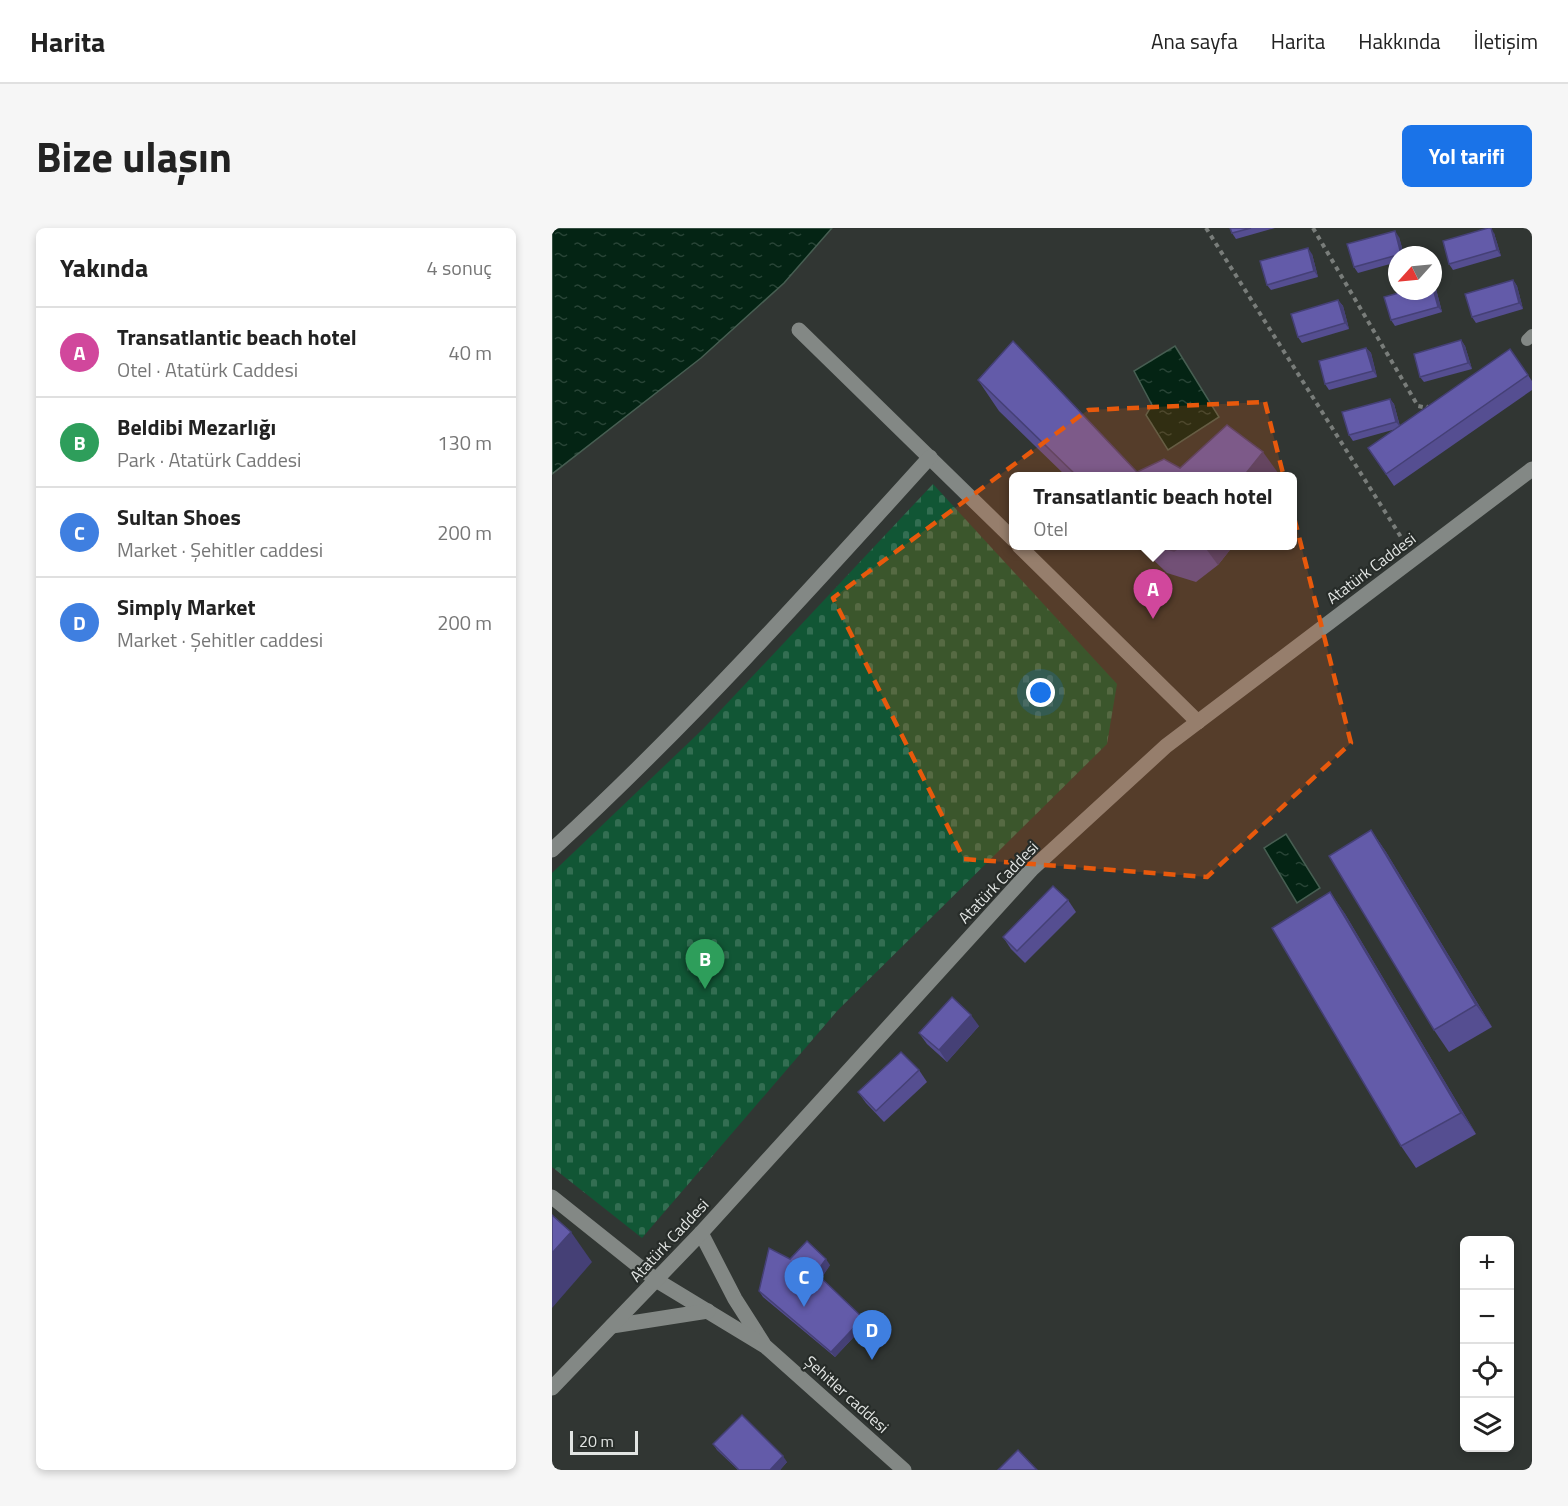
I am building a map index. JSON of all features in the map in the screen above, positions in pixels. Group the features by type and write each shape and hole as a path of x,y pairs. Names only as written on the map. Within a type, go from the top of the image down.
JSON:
{"street":[{"path":"799,330 1009,535"},
{"path":"552,850 631,777 821,578 930,457"},
{"name":"Atatürk Caddesi","path":"552,1388 700,1233 1032,869 1166,746 1532,469"},
{"path":"1023,550 1198,722"},
{"name":"Şehitler caddesi","path":"552,1197 656,1280 765,1346 904,1470"},
{"name":"Şehitler caddesi","path":"700,1233 735,1299 765,1346"},
{"path":"612,1326 708,1311"}],"path":[{"path":"1206,228 1414,558"},
{"path":"1313,228 1418,406 1427,408 1436,402"}],"highlighted area":[{"path":"1265,402 1351,743 1207,877 964,859 833,598 1088,410"}],"green space":[{"path":"933,484 1117,684 1107,744 838,1010 642,1238 552,1167 552,873 703,729"}],"water":[{"path":"552,228 832,228 784,283 701,358 552,474"},
{"path":"1175,346 1219,417 1168,450 1146,415 1152,405 1134,371"},
{"path":"1286,834 1320,888 1297,903 1264,848"}],"building":[{"path":"1230,228 1251,228 1232,233"},
{"path":"1491,228 1497,250 1449,264 1443,241"},
{"path":"1395,231 1399,246 1388,246 1388,258 1354,267 1347,244"},
{"path":"1308,248 1314,271 1267,285 1260,261"},
{"path":"1513,280 1519,303 1472,317 1465,294"},
{"path":"1388,296 1388,300 1436,300 1438,307 1391,320 1384,297"},
{"path":"1338,300 1345,323 1298,337 1291,314"},
{"path":"1461,340 1468,363 1420,377 1414,354"},
{"path":"1013,341 1137,472 1073,472 978,380"},
{"path":"1366,348 1373,371 1325,384 1319,361"},
{"path":"1510,349 1528,375 1386,474 1368,448"},
{"path":"1390,399 1396,422 1349,435 1342,412"},
{"path":"1227,425 1263,452 1247,472 1137,472 1164,459 1180,468"},
{"path":"1371,830 1476,1005 1434,1030 1329,856"},
{"path":"1053,886 1068,900 1017,951 1003,937"},
{"path":"1330,892 1461,1113 1401,1146 1272,928"},
{"path":"952,997 971,1015 939,1050 919,1033"},
{"path":"901,1052 919,1070 876,1111 858,1092"},
{"path":"552,1215 571,1232 552,1253"},
{"path":"807,1241 826,1259 816,1273 863,1318 831,1352 759,1291 769,1248 790,1259"},
{"path":"742,1415 783,1456 770,1470 739,1470 713,1444"},
{"path":"1018,1450 1037,1470 998,1470"}],"place":[{"name":"Transatlantic beach hotel","path":"1153,619"},
{"name":"Beldibi Mezarlığı","path":"705,989"},
{"name":"Sultan Shoes","path":"804,1307"},
{"name":"Simply Market","path":"872,1360"}]}
